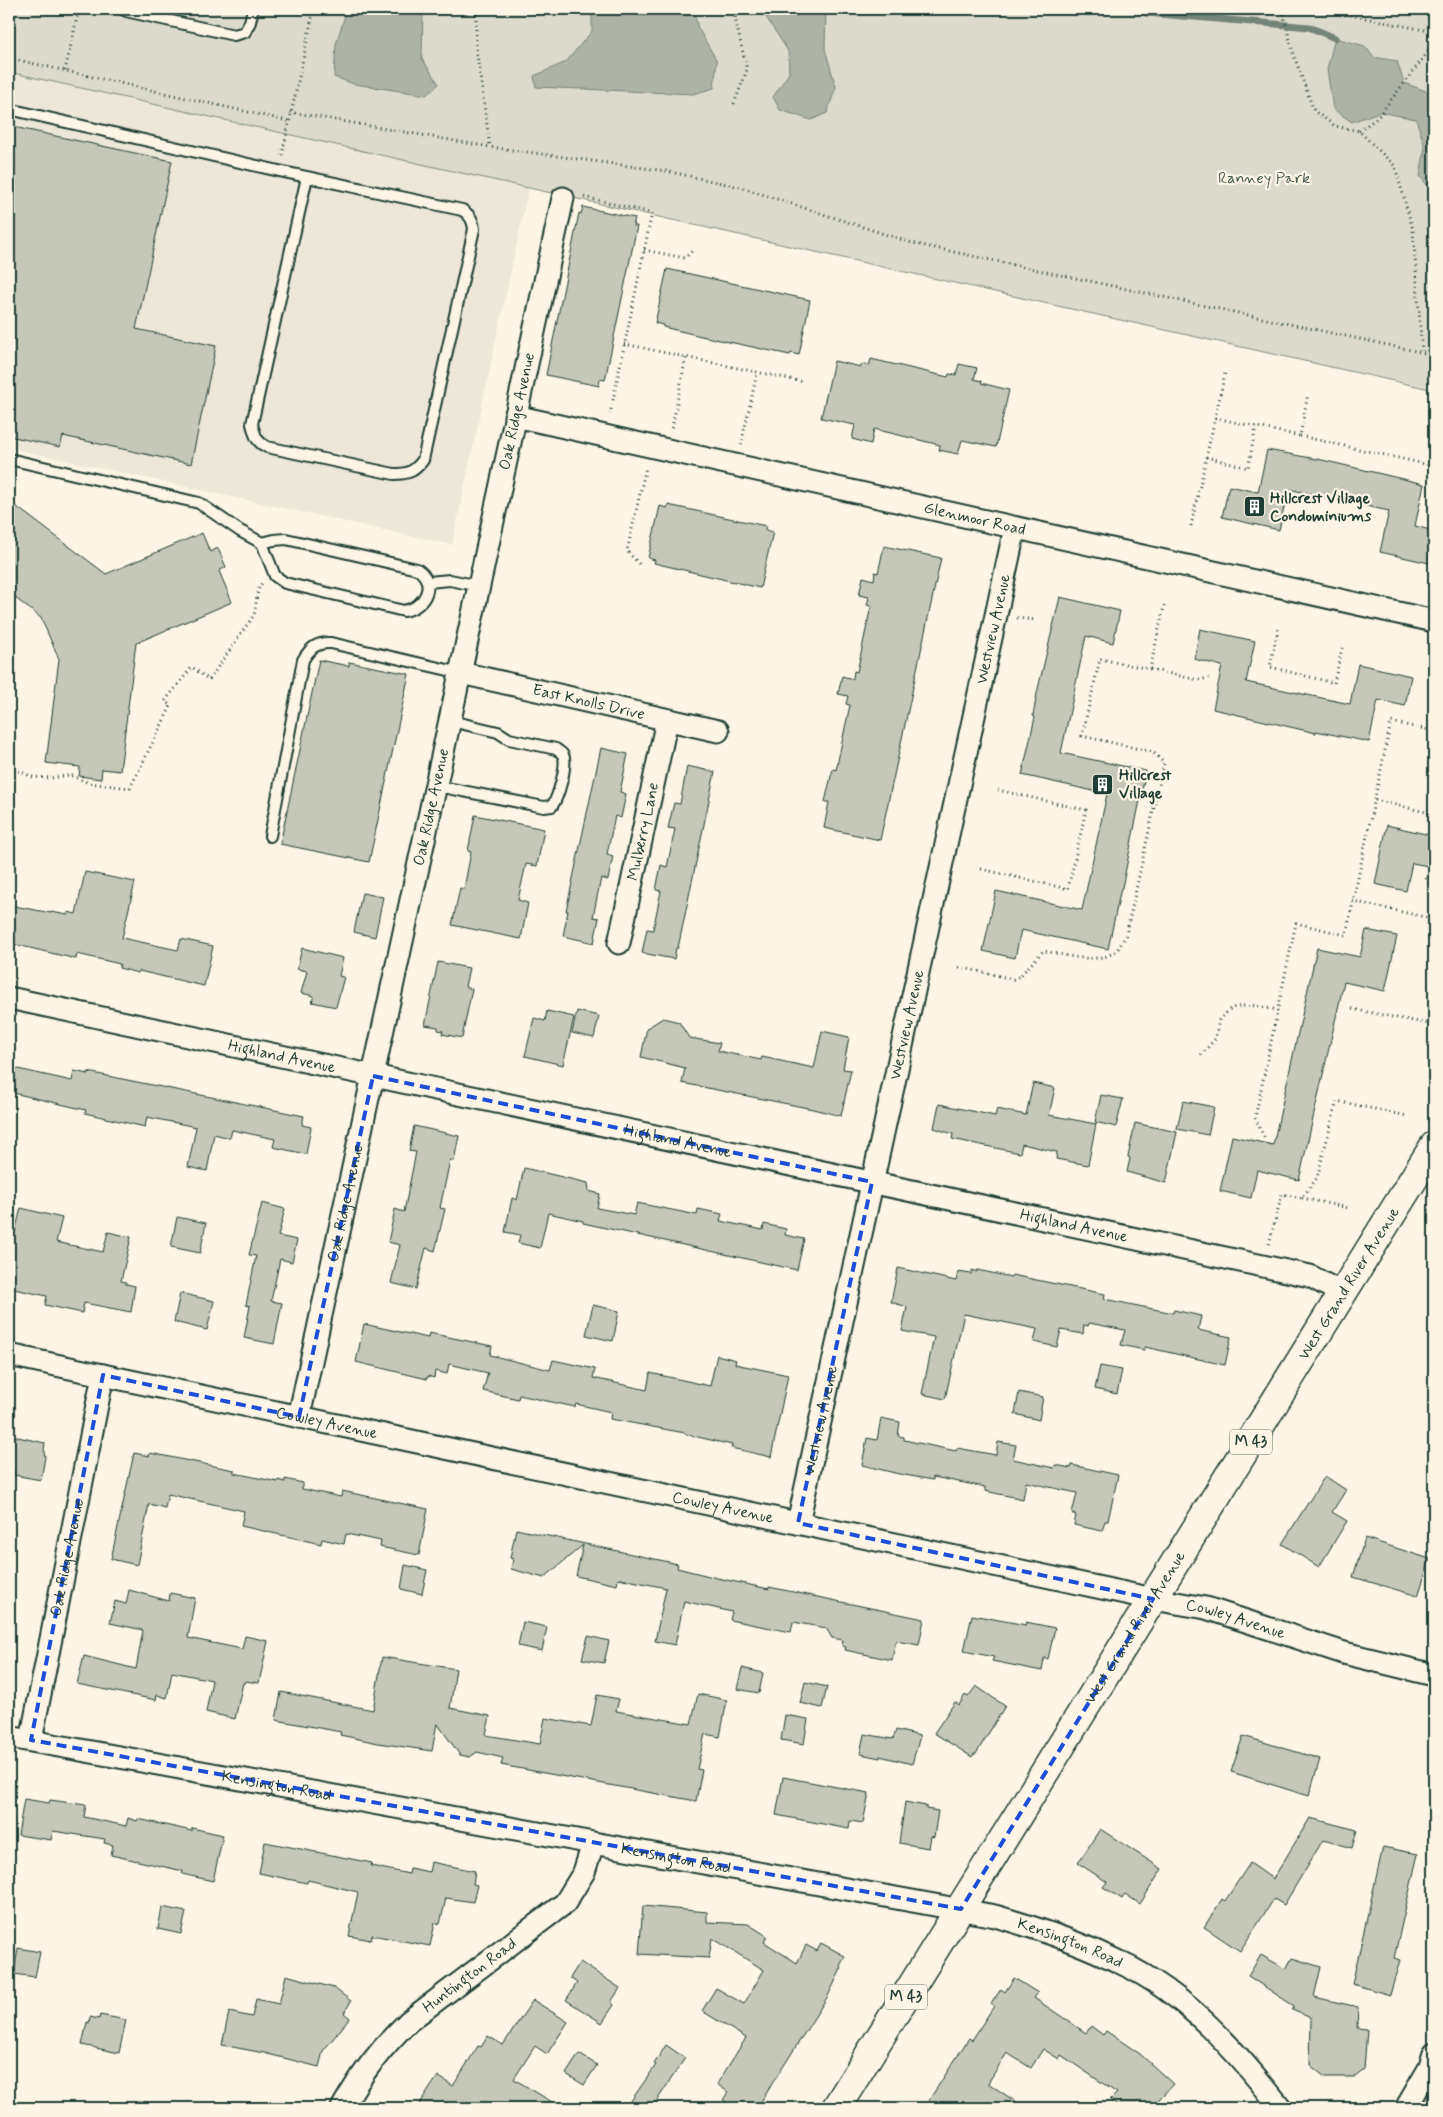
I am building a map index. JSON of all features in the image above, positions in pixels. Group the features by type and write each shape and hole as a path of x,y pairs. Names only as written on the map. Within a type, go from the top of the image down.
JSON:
{"main road":[{"name":"West Grand River Avenue","path":"836,2108 1434,1146"}],"street":[{"name":"Oak Ridge Avenue","path":"299,1417 437,786 515,416 572,197"},
{"name":"Glenmoor Road","path":"515,416 1434,621"},
{"name":"Westview Avenue","path":"798,1523 1015,528"},
{"name":"East Knolls Drive","path":"461,673 718,731"},
{"name":"Mulberry Lane","path":"619,943 667,720"},
{"name":"Highland Avenue","path":"9,998 1310,1276 1343,1294"},
{"name":"Cowley Avenue","path":"9,1355 1153,1599 1206,1608 1344,1653 1434,1675"},
{"name":"Oak Ridge Avenue","path":"31,1740 103,1375"},
{"name":"Kensington Road","path":"9,1737 995,1916 1063,1939 1122,1963 1160,1986 1204,2021 1238,2056 1281,2108"},
{"name":"Huntington Road","path":"342,2108 360,2075 386,2044 409,2021 565,1902 584,1872 593,1844"},
{"path":"1406,2108 1430,2067 1434,2053"}],"lane":[{"path":"123,9 234,35 245,32 253,9"},
{"path":"9,109 279,171 462,210 468,214 473,221 474,229 423,460 416,469 407,474 394,474 267,447 259,444 254,435 252,424 307,177"},
{"path":"9,459 199,503 240,531 262,543 275,576 285,583 404,611 418,606 424,599 428,582 424,574 417,569 286,539 262,543"},
{"path":"428,582 450,580 480,586"},
{"path":"270,836 303,660 309,650 320,642 331,643 461,673"},
{"path":"437,786 544,807 552,806 557,799 559,790 565,761 562,754 556,750 509,739 498,732 451,721"}],"path":[{"path":"65,71 79,9"},
{"path":"279,171 288,121 314,9"},
{"path":"476,9 476,47 490,147"},
{"path":"734,104 746,70 735,18 737,9"},
{"path":"1282,9 1314,111 1335,126 1359,130 1395,166 1413,230 1422,352"},
{"path":"1321,9 1434,32"},
{"path":"1359,130 1377,118 1434,44"},
{"path":"9,58 288,121"},
{"path":"290,112 490,147 666,171 740,187 912,243 1434,354"},
{"path":"572,197 652,213 609,418"},
{"path":"644,250 685,258 692,251"},
{"path":"624,344 804,382"},
{"path":"671,432 686,357"},
{"path":"740,448 757,373"},
{"path":"1190,526 1226,373"},
{"path":"1300,436 1308,394"},
{"path":"1215,418 1434,466"},
{"path":"1206,457 1248,468 1256,427"},
{"path":"639,564 627,551 646,464"},
{"path":"9,768 33,777 70,776 89,783 130,788 171,706 165,701 192,667 209,680 254,615 258,589 262,582 275,576"},
{"path":"1150,669 1165,602"},
{"path":"1278,629 1270,667 1334,683 1343,644"},
{"path":"959,967 1013,979 1020,976 1043,951 1091,959 1104,958 1118,950 1126,934 1164,763 1154,752 1082,736 1100,659 1198,680 1209,678"},
{"path":"1264,1137 1255,1118 1296,924 1346,935 1391,722 1434,731"},
{"path":"981,869 1068,889 1086,810 998,790"},
{"path":"1375,800 1434,814"},
{"path":"1426,878 1434,893"},
{"path":"1352,901 1434,919"},
{"path":"1201,1055 1215,1039 1219,1020 1231,1008 1250,1005 1278,1010"},
{"path":"1352,1009 1434,1025"},
{"path":"1302,1198 1317,1178 1337,1102 1407,1116"},
{"path":"1269,1244 1282,1194 1349,1208"}],"highlighted area":[{"path":"373,1076 872,1182 798,1523 1153,1599 961,1909 31,1740 103,1375 299,1417"}],"shaded area":[{"path":"347,9 423,9 422,59 439,84 426,95 354,84 334,77 336,44"},
{"path":"592,9 693,9 698,28 717,61 714,88 693,94 536,87 534,76 566,62 592,31"},
{"path":"766,9 826,9 825,49 836,87 827,113 811,120 780,110 773,97 789,73 788,51 764,14"},
{"path":"1335,38 1365,46 1373,57 1397,61 1404,83 1434,94 1434,194 1420,176 1425,147 1416,119 1379,112 1352,122 1333,109 1327,69"},
{"path":"9,72 529,187 452,545 9,448"}],"green space":[{"name":"Ranney Park","path":"9,9 1399,9 1434,16 1434,390 9,72"}],"building":[{"path":"9,126 172,161 136,329 216,346 191,464 63,436 60,447 9,436"},
{"path":"583,207 635,218 633,226 637,226 605,380 600,379 599,386 546,375 579,213 581,214"},
{"path":"667,269 810,300 799,355 791,353 790,355 701,336 663,327 663,325 655,323"},
{"path":"871,359 948,377 949,374 956,375 959,364 977,368 974,379 982,381 981,383 1009,390 996,447 962,440 958,454 939,450 940,445 874,429 871,444 852,439 855,425 821,418 834,361 861,367 862,364 869,366"},
{"name":"Hillcrest Village Condominiums","path":"1267,450 1322,460 1424,484 1415,526 1434,531 1434,564 1380,552 1389,511 1288,489 1279,530 1222,517 1229,486 1258,492"},
{"path":"9,501 106,574 202,533 210,552 218,548 226,567 219,571 232,602 136,643 120,771 102,769 101,779 79,776 80,767 46,763 59,659 41,618 9,593"},
{"path":"668,505 766,526 765,530 773,532 760,588 654,563 655,560 648,558 660,506 667,508"},
{"path":"884,546 941,558 880,840 824,828 829,802 825,802 833,769 836,770 850,705 846,704 848,696 838,694 842,676 853,679 854,671 857,672 871,606 867,605 869,597 859,595 863,577 874,580 875,572 878,573"},
{"name":"Hillcrest Village","path":"1060,597 1120,611 1113,643 1086,636 1061,753 1146,771 1108,949 1021,930 1015,958 983,951 996,891 1082,910 1107,794 1022,775 1035,717 1033,716 1037,693"},
{"path":"1200,629 1255,641 1246,682 1350,704 1358,664 1411,676 1405,706 1378,700 1369,742 1316,731 1316,733 1213,709 1222,666 1194,659"},
{"path":"319,660 349,666 349,662 409,674 369,862 280,844"},
{"path":"601,748 628,754 620,792 626,794 621,818 615,816 607,854 613,856 608,880 601,878 593,917 599,918 594,943 563,936 568,911 566,911"},
{"path":"687,766 715,772 678,948 676,948 674,959 642,953 647,929 653,930 661,891 656,890 661,865 667,867 675,829 668,828 674,803 680,804"},
{"path":"475,815 544,829 537,866 526,864 518,900 528,903 521,939 452,925 460,888 464,889 471,852 468,851"},
{"path":"1387,825 1434,836 1434,867 1412,863 1406,891 1375,884"},
{"path":"85,872 135,882 122,938 178,950 181,939 213,946 204,986 139,971 138,973 119,968 120,964 77,954 76,959 9,943 9,905 51,913 68,915 68,912 76,914"},
{"path":"362,893 383,897 375,937 354,932"},
{"path":"1366,930 1397,936 1385,991 1344,982 1299,1180 1257,1170 1251,1198 1220,1191 1232,1136 1273,1145 1317,948 1360,957"},
{"path":"302,948 343,958 339,976 344,977 336,1007 312,1002 314,996 301,993 307,971 297,969"},
{"path":"438,962 469,968 465,987 472,989 462,1038 442,1034 443,1031 438,1030 438,1027 425,1025"},
{"path":"547,1011 574,1017 563,1065 525,1056 534,1018 545,1021"},
{"path":"577,1011 599,1016 594,1038 572,1033"},
{"path":"663,1018 679,1022 689,1038 720,1043 718,1051 761,1060 762,1057 814,1068 822,1031 849,1037 843,1069 851,1070 841,1116 682,1083 685,1068 641,1057 647,1028"},
{"path":"9,1067 72,1081 74,1071 88,1074 88,1072 304,1116 302,1125 311,1127 306,1154 273,1147 275,1139 232,1130 230,1138 214,1134 207,1171 188,1167 196,1127 147,1117 145,1127 85,1113 86,1110 9,1092"},
{"path":"1033,1083 1055,1088 1049,1115 1096,1124 1088,1165 1056,1159 1057,1152 1022,1144 1020,1153 952,1139 953,1134 934,1128 939,1104 995,1116 997,1109 1026,1115"},
{"path":"1101,1095 1123,1099 1116,1127 1095,1122"},
{"path":"1183,1101 1214,1107 1208,1135 1177,1129"},
{"path":"1135,1123 1177,1132 1166,1183 1127,1172"},
{"path":"414,1126 459,1136 454,1161 450,1160 440,1208 445,1209 435,1251 426,1248 416,1289 391,1283 400,1245 388,1242 395,1209 404,1212 416,1152 409,1151"},
{"path":"524,1168 588,1183 589,1191 600,1194 597,1208 634,1215 637,1203 697,1215 698,1209 722,1214 720,1221 763,1230 764,1224 786,1229 785,1235 804,1239 797,1270 583,1223 583,1221 548,1213 540,1248 518,1243 520,1235 505,1232 512,1198 517,1200"},
{"path":"262,1203 285,1209 278,1236 297,1240 292,1262 280,1259 271,1301 282,1303 274,1344 244,1338 250,1306 246,1305 256,1256 249,1255"},
{"path":"21,1208 62,1218 56,1242 103,1252 108,1232 131,1237 121,1281 135,1286 131,1312 84,1303 82,1313 45,1305 47,1296 9,1288 9,1247 11,1248"},
{"path":"177,1217 206,1223 200,1253 171,1247"},
{"path":"898,1268 956,1281 958,1272 971,1274 972,1270 1011,1277 1012,1275 1105,1294 1104,1299 1173,1313 1174,1310 1201,1316 1198,1330 1231,1337 1225,1365 1145,1347 1144,1350 1121,1345 1125,1330 1089,1323 1088,1326 1084,1325 1083,1334 1061,1330 1057,1347 1034,1342 1037,1329 964,1314 945,1399 922,1394 934,1337 902,1331 907,1307 891,1302"},
{"path":"180,1293 214,1301 207,1330 174,1322"},
{"path":"593,1305 619,1311 613,1341 586,1335"},
{"path":"364,1324 428,1338 429,1333 492,1346 490,1355 550,1370 553,1360 595,1369 593,1378 647,1390 650,1373 710,1386 717,1355 736,1360 735,1364 788,1375 771,1457 731,1448 732,1445 685,1433 610,1419 611,1412 576,1404 575,1407 519,1395 518,1399 483,1391 488,1373 449,1364 447,1374 435,1371 434,1378 428,1376 427,1379 356,1362"},
{"path":"1100,1366 1122,1370 1117,1394 1095,1389"},
{"path":"1019,1392 1043,1397 1039,1420 1015,1414"},
{"path":"881,1418 900,1422 898,1436 904,1437 904,1440 956,1451 957,1448 996,1455 998,1442 1016,1445 1013,1459 1054,1468 1055,1465 1071,1468 1072,1465 1118,1475 1108,1521 1105,1521 1102,1531 1074,1525 1076,1515 1072,1514 1077,1493 1026,1482 1023,1499 985,1491 985,1487 933,1477 933,1480 899,1474 862,1465 867,1438 877,1440"},
{"path":"9,1435 45,1443 45,1457 41,1480 14,1475 15,1471 9,1470"},
{"path":"134,1453 149,1456 150,1453 234,1470 234,1473 278,1482 278,1480 285,1482 285,1479 303,1483 302,1489 341,1497 342,1491 428,1509 419,1555 380,1547 381,1541 346,1534 344,1544 322,1539 321,1544 241,1526 244,1511 168,1494 165,1508 149,1504 137,1565 111,1559"},
{"path":"1325,1476 1346,1490 1332,1512 1347,1521 1319,1567 1282,1544"},
{"path":"516,1529 678,1564 677,1568 717,1578 924,1619 919,1645 896,1641 892,1660 845,1650 846,1647 842,1646 843,1640 832,1638 826,1628 793,1622 791,1632 730,1620 732,1612 684,1601 675,1645 655,1641 666,1588 618,1578 617,1585 576,1576 583,1545 544,1578 511,1569 513,1559 510,1558"},
{"path":"1365,1538 1430,1559 1418,1596 1353,1577"},
{"path":"405,1565 427,1570 422,1594 401,1589"},
{"path":"129,1590 169,1601 170,1593 195,1598 188,1638 242,1649 245,1636 268,1641 259,1683 245,1681 243,1683 235,1719 206,1712 212,1680 172,1672 167,1698 157,1695 156,1700 77,1684 84,1656 136,1669 143,1630 110,1623 115,1601 126,1604"},
{"path":"972,1615 1026,1625 1026,1622 1055,1628 1048,1659 1044,1658 1042,1671 992,1661 994,1657 964,1651"},
{"path":"523,1622 547,1627 542,1651 518,1646"},
{"path":"588,1636 609,1641 604,1663 582,1659"},
{"path":"382,1657 456,1669 450,1708 490,1716 486,1735 540,1744 545,1718 591,1726 597,1695 619,1699 616,1711 691,1724 698,1694 727,1700 720,1737 705,1734 697,1769 702,1770 696,1801 501,1765 503,1758 477,1752 470,1757 460,1755 437,1723 432,1751 378,1743 340,1735 341,1732 276,1720 281,1692 373,1710"},
{"path":"742,1668 763,1673 759,1693 737,1689"},
{"path":"805,1682 827,1687 822,1708 800,1703"},
{"path":"976,1686 1005,1706 976,1754 972,1757 934,1733 955,1702 959,1705 965,1695 968,1697"},
{"path":"785,1715 808,1719 804,1744 781,1740"},
{"path":"896,1730 920,1736 912,1764 880,1756 880,1758 860,1754 864,1734 893,1739"},
{"path":"1243,1736 1320,1759 1309,1796 1231,1772"},
{"path":"783,1777 869,1793 863,1823 850,1821 849,1829 776,1815"},
{"path":"24,1799 49,1803 50,1800 86,1805 84,1817 126,1826 128,1818 192,1831 192,1828 223,1835 213,1881 182,1874 183,1871 111,1855 113,1845 104,1843 105,1839 53,1831 51,1840 18,1835"},
{"path":"905,1802 926,1806 926,1809 938,1811 934,1837 931,1836 929,1848 899,1843"},
{"path":"1310,1818 1357,1830 1352,1848 1323,1840 1284,1905 1274,1899 1240,1951 1204,1927 1222,1899 1225,1901 1250,1863 1273,1879"},
{"path":"1100,1829 1162,1869 1140,1904 1125,1894 1122,1899 1103,1887 1107,1882 1078,1863"},
{"path":"265,1842 372,1863 371,1866 409,1874 410,1868 429,1872 431,1862 475,1871 473,1884 477,1885 473,1902 446,1898 440,1924 435,1923 430,1946 372,1935 371,1940 349,1936 358,1892 308,1880 307,1883 259,1873"},
{"path":"1383,1847 1418,1854 1394,1958 1400,1960 1390,1995 1352,1984"},
{"path":"643,1906 707,1912 707,1922 748,1924 767,1936 764,1942 797,1963 806,1945 817,1951 821,1943 845,1956 840,1966 842,1967 828,1996 757,2108 735,2108 723,2100 728,2092 717,2084 746,2038 702,2011 716,1988 744,2004 764,1970 712,1938 709,1958 639,1954"},
{"path":"162,1907 186,1912 181,1934 158,1929"},
{"path":"18,1948 40,1952 35,1977 14,1974"},
{"path":"1261,1955 1286,1969 1292,1958 1321,1967 1314,1997 1358,2007 1357,2028 1367,2029 1364,2070 1355,2077 1325,2077 1310,2065 1311,2018 1292,2010 1294,2006 1248,1976"},
{"path":"580,1962 620,1988 611,2002 614,2005 602,2023 566,2000 577,1983 570,1978"},
{"path":"286,1975 334,1988 351,2001 344,2013 350,2018 323,2051 319,2067 222,2045 229,2012 252,2017 256,1999 279,2004"},
{"path":"1014,1978 1038,1993 1034,1998 1086,2033 1091,2026 1103,2035 1106,2031 1140,2054 1173,2084 1151,2108 1120,2108 1110,2100 1117,2093 1061,2055 1059,2059 1043,2049 1031,2068 1007,2053 988,2083 1025,2108 924,2108 969,2038 972,2040 994,2006 991,2004 1001,1989 1005,1992"},
{"path":"533,2000 568,2022 547,2054 535,2046 514,2079 562,2108 417,2108 438,2076 453,2086 478,2046 481,2047 488,2036 503,2045"},
{"path":"100,2015 126,2020 119,2053 82,2045 87,2022 89,2023 90,2017 99,2019"},
{"path":"666,2045 685,2058 652,2108 626,2108 656,2065 654,2064"},
{"path":"579,2054 597,2065 584,2085 566,2074"}],"waterway":[{"path":"1132,9 1147,13 1309,27 1335,38"}],"place":[{"name":"Hillcrest Village Condominiums","path":"1254,507"},
{"name":"Hillcrest Village","path":"1103,784"}]}
